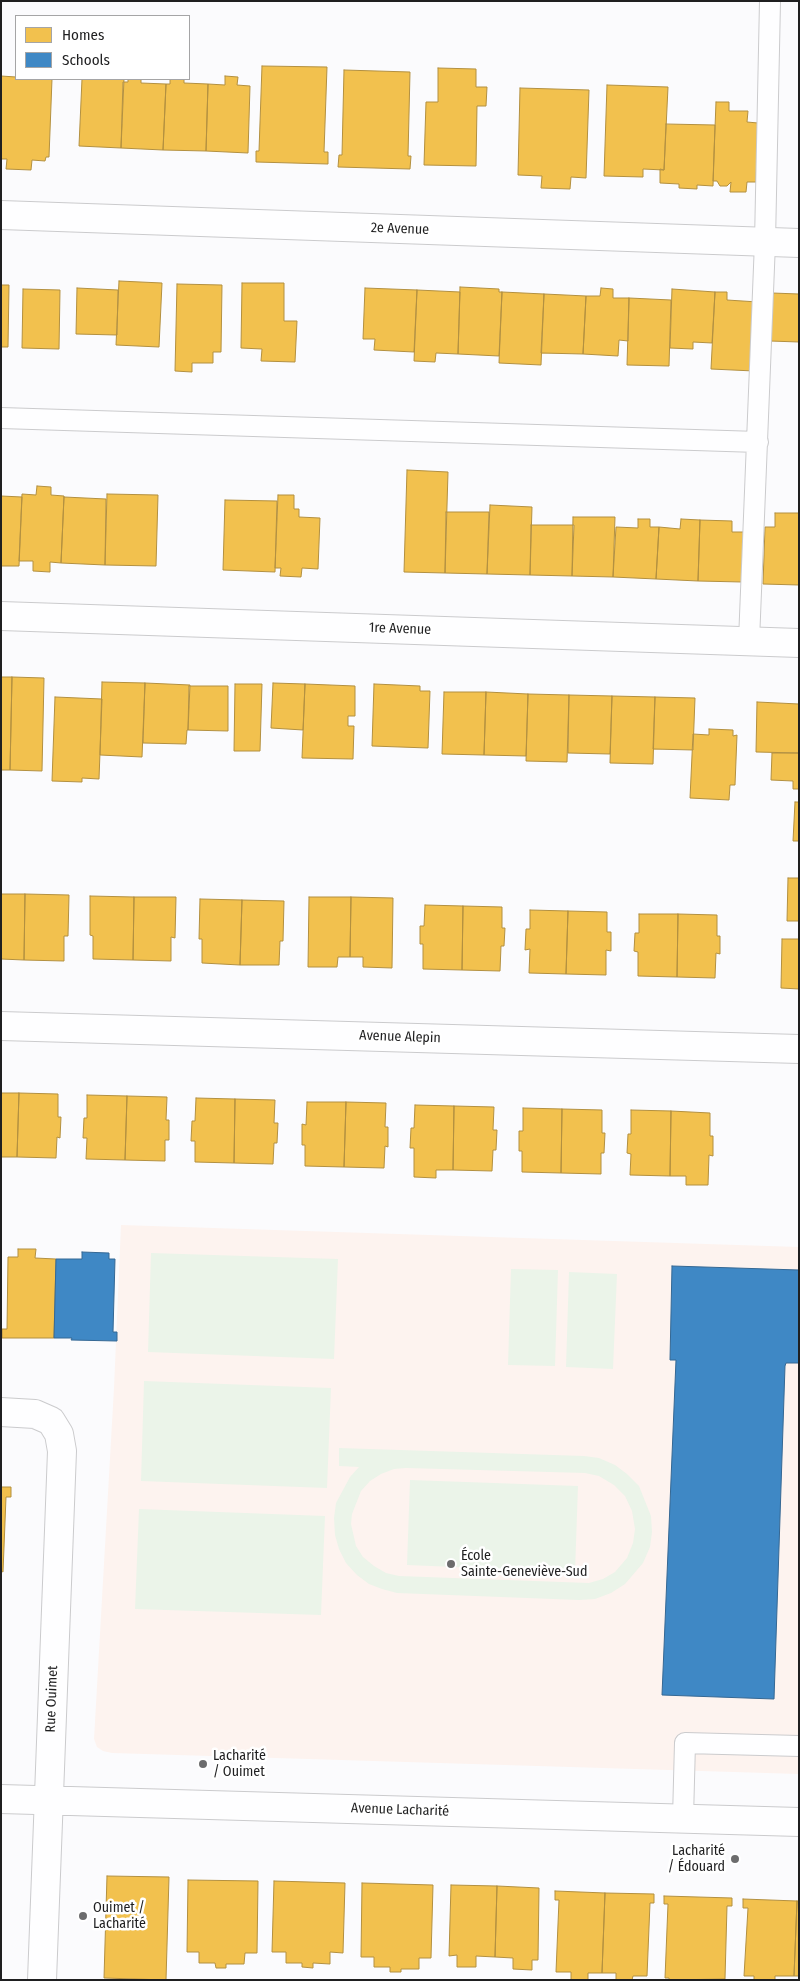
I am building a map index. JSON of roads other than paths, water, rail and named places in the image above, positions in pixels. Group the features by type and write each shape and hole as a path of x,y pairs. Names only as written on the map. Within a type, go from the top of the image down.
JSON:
{"street":[{"name":"2e Avenue","path":"1,215 799,243"},
{"name":"1re Avenue","path":"1,616 799,643"},
{"name":"Avenue Alepin","path":"1,1026 799,1048"},
{"name":"Rue Ouimet","path":"1,1412 35,1414 51,1421 59,1434 62,1451 42,1980"},
{"name":"Avenue Lacharité","path":"1,1799 799,1822"}],"lane":[{"path":"750,641 765,242 770,1"},
{"path":"1,418 758,442"},
{"path":"683,1818 685,1743 799,1746"}],"place":[{"name":"École Sainte-Geneviève-Sud","path":"451,1564"},
{"name":"Lacharité / Ouimet","path":"203,1764"},
{"name":"Lacharité / Édouard","path":"735,1859"},
{"name":"Ouimet / Lacharité","path":"83,1916"}]}
